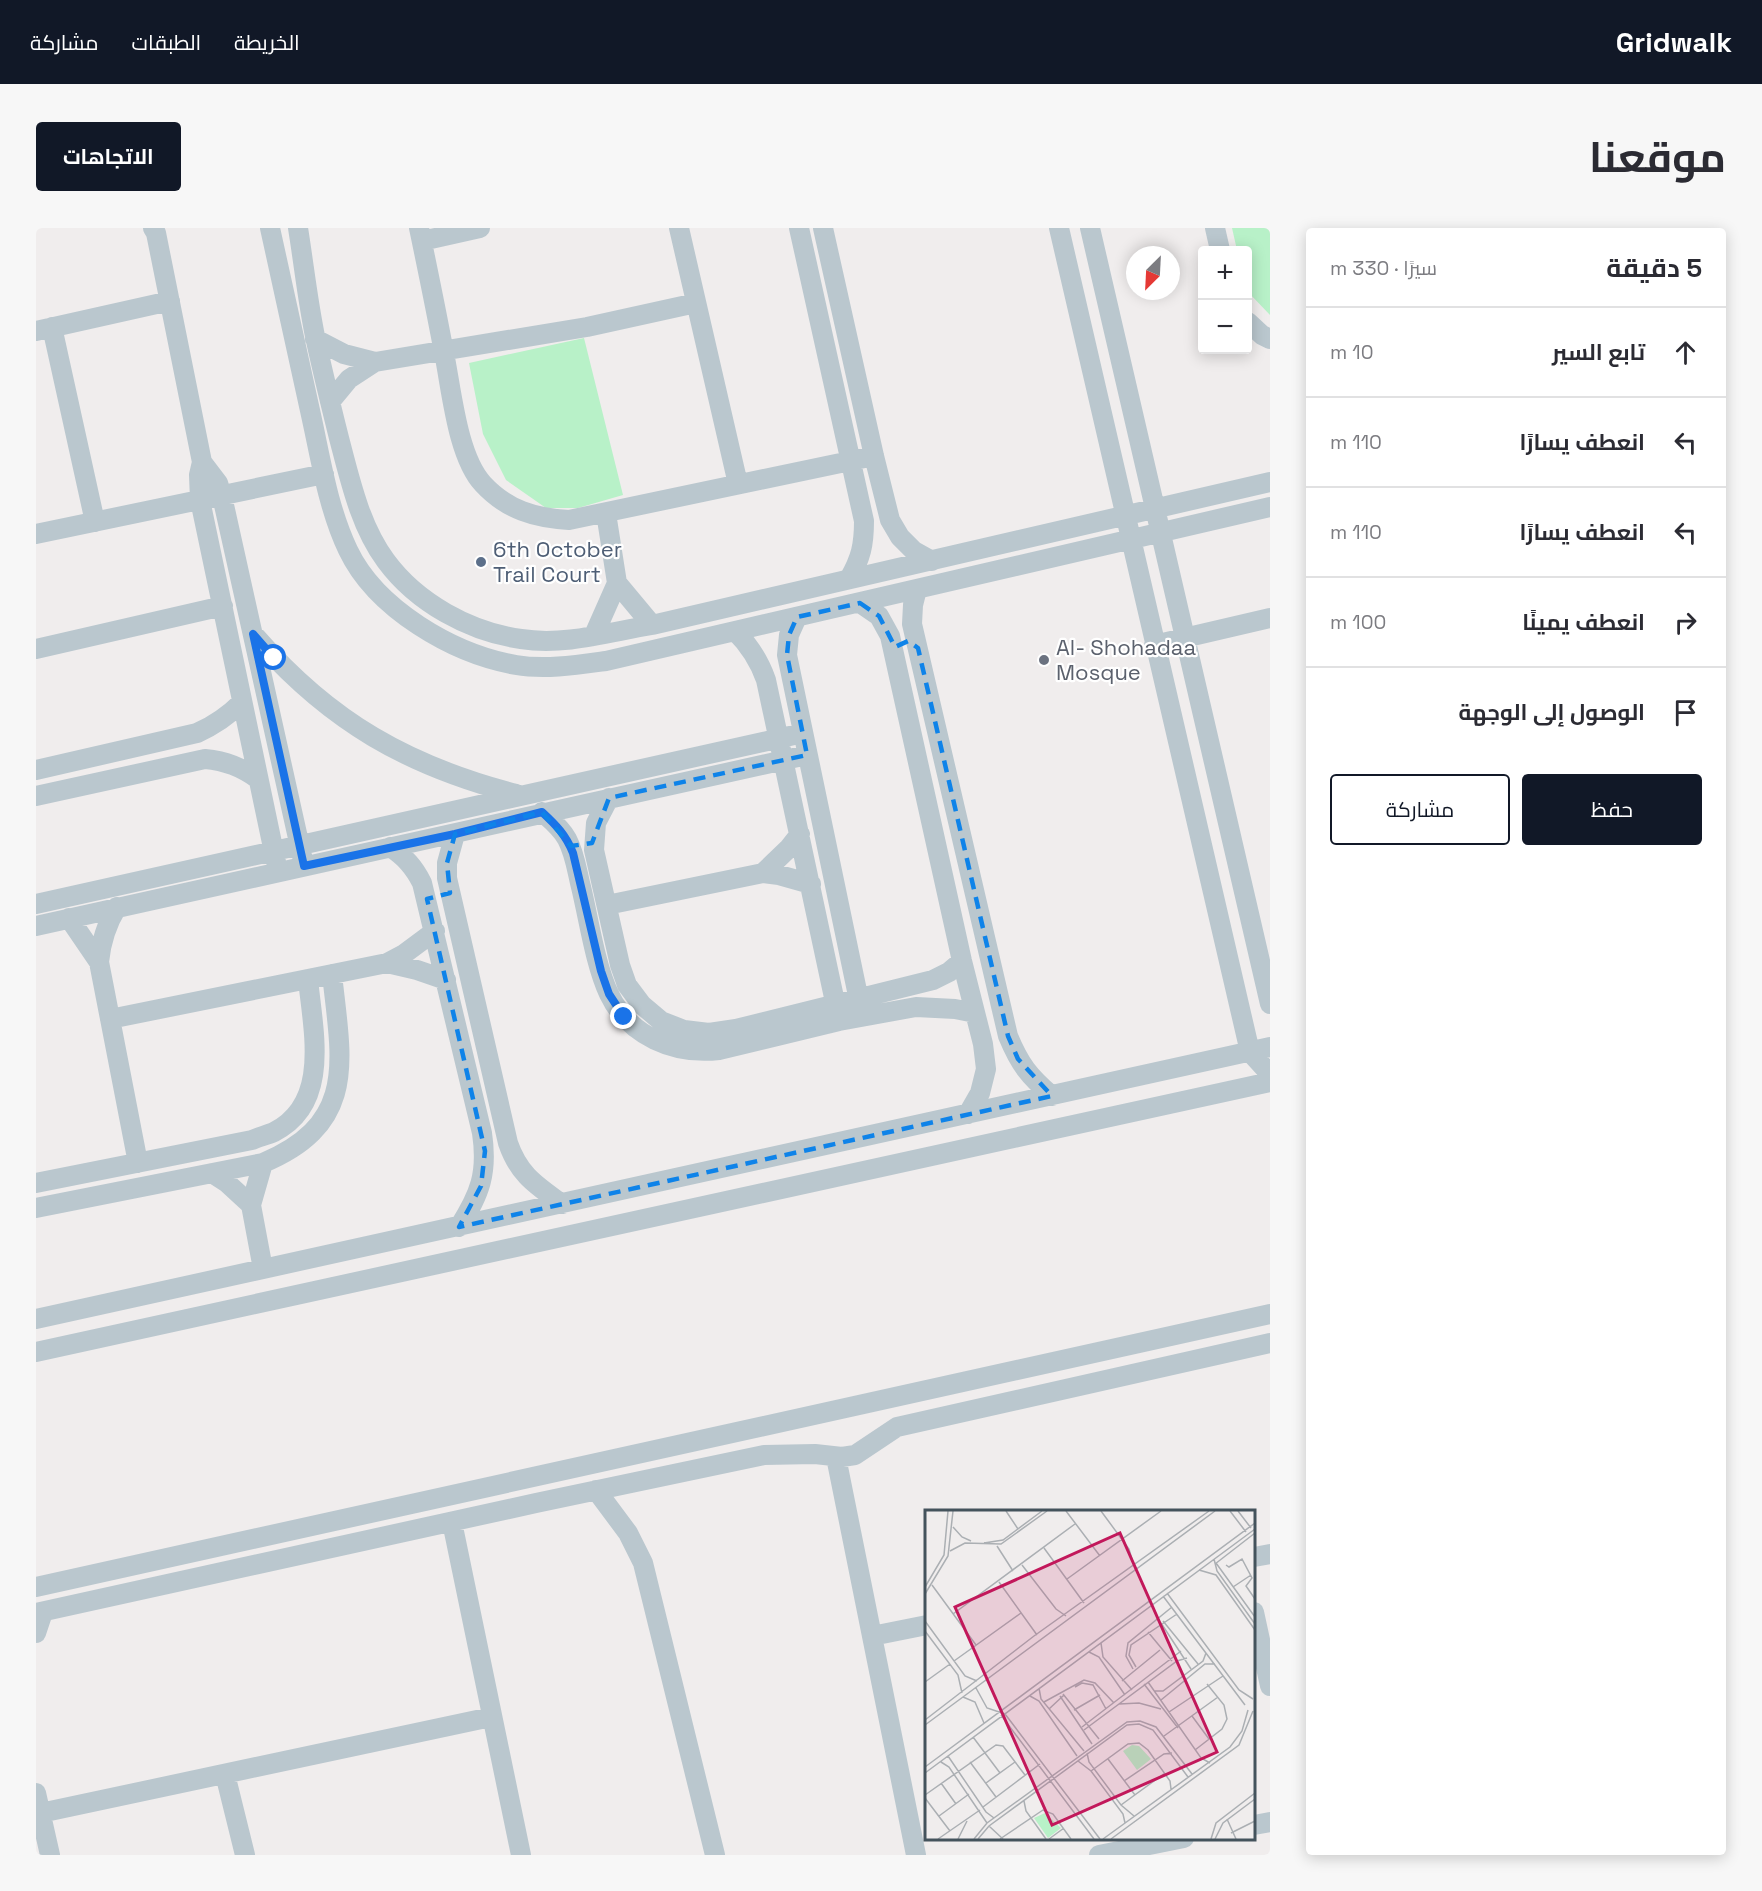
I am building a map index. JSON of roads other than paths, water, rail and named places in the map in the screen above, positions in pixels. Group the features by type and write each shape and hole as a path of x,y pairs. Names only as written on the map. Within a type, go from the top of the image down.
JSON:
{"street":[{"path":"270,228 324,474 349,552 368,583 396,608 433,635 472,654 517,665 563,667 606,661 1270,507"},
{"path":"298,228 315,339 347,469 362,516 387,562 414,591 446,614 483,630 522,639 561,641 652,625 1270,482"},
{"path":"480,228 421,235 459,429 471,464 482,482 499,499 514,508 544,519 569,520 873,456"},
{"path":"679,228 738,484"},
{"path":"799,228 864,521 864,542 859,561 849,579"},
{"path":"823,228 873,456 890,520 900,537 914,551 932,561"},
{"path":"1059,228 1250,1052 1270,1074"},
{"path":"1090,228 1270,1004"},
{"path":"1215,228 1219,246"},
{"path":"155,230 202,462 199,475 200,500 278,872"},
{"path":"95,522 44,329 170,301"},
{"path":"315,339 344,354 375,362 587,327 696,303"},
{"path":"1252,325 1270,339"},
{"path":"330,402 349,379 375,362"},
{"path":"202,462 218,483 222,496 304,866"},
{"path":"36,534 324,474"},
{"path":"606,513 617,583 652,625"},
{"path":"594,635 617,583"},
{"path":"917,589 912,624 1008,1036 1018,1059 1033,1080 1052,1096"},
{"path":"860,603 879,616 886,626 895,655 962,961 983,1044 986,1069 980,1093 968,1114"},
{"path":"36,649 223,606"},
{"path":"797,617 789,635 787,655 860,1007"},
{"path":"1154,645 1270,618"},
{"path":"735,631 749,645 766,680 837,1012"},
{"path":"253,634 274,658 309,691 346,721 387,746 430,767 475,783 522,795"},
{"path":"895,655 899,644 904,641 918,648"},
{"path":"36,770 197,733 214,726 242,702"},
{"path":"36,904 803,733"},
{"path":"36,926 807,754"},
{"path":"36,796 205,759 224,761 243,768 258,779"},
{"path":"69,762 74,788"},
{"path":"594,850 596,823 609,798"},
{"path":"542,812 563,833 573,853 601,971 609,994 624,1017 641,1033 664,1045 705,1052 719,1050 837,1012"},
{"path":"455,834 447,863 450,893 508,1143 513,1157 530,1180 562,1204"},
{"path":"763,873 800,834"},
{"path":"573,853 577,844 582,842 592,845 608,905 620,965 627,985 642,1005 661,1021 684,1030 709,1033 860,1007 933,980 949,972 962,961"},
{"path":"390,847 404,856 415,868 423,883 485,1151 481,1186 474,1203 459,1227"},
{"path":"608,905 763,873 811,884"},
{"path":"427,899 450,893"},
{"path":"117,908 107,924 101,943 99,962 138,1163"},
{"path":"69,918 99,962"},
{"path":"110,1019 387,963 404,954 435,931"},
{"path":"387,963 446,980"},
{"path":"36,1208 264,1163 288,1152 312,1134 330,1108 339,1079 340,1048 332,975"},
{"path":"36,1183 252,1140 274,1131 294,1117 308,1097 315,1073 308,979"},
{"path":"860,1007 955,1009 975,1013"},
{"path":"983,1044 987,1050 999,1052 1005,1049 1008,1036"},
{"path":"36,1319 1270,1047"},
{"path":"36,1352 1270,1082"},
{"path":"263,1269 251,1205 264,1163"},
{"path":"212,1173 251,1205"},
{"path":"36,1587 1270,1314"},
{"path":"36,1634 40,1612 764,1455 815,1454 836,1457 855,1455 897,1426 1270,1343"},
{"path":"836,1457 916,1855"},
{"path":"596,1490 628,1533 643,1563 715,1855"},
{"path":"452,1522 521,1855"},
{"path":"1255,1557 1270,1554"},
{"path":"1255,1617 1270,1686"},
{"path":"872,1636 925,1625"},
{"path":"38,1813 491,1717"},
{"path":"225,1774 245,1855"},
{"path":"36,1793 38,1813 50,1855"},
{"path":"1255,1825 1270,1822"},
{"path":"1099,1855 1179,1840"}],"place":[{"name":"6th October Trail Court","path":"481,562"},
{"name":"Al- Shohadaa Mosque","path":"1044,660"}]}
